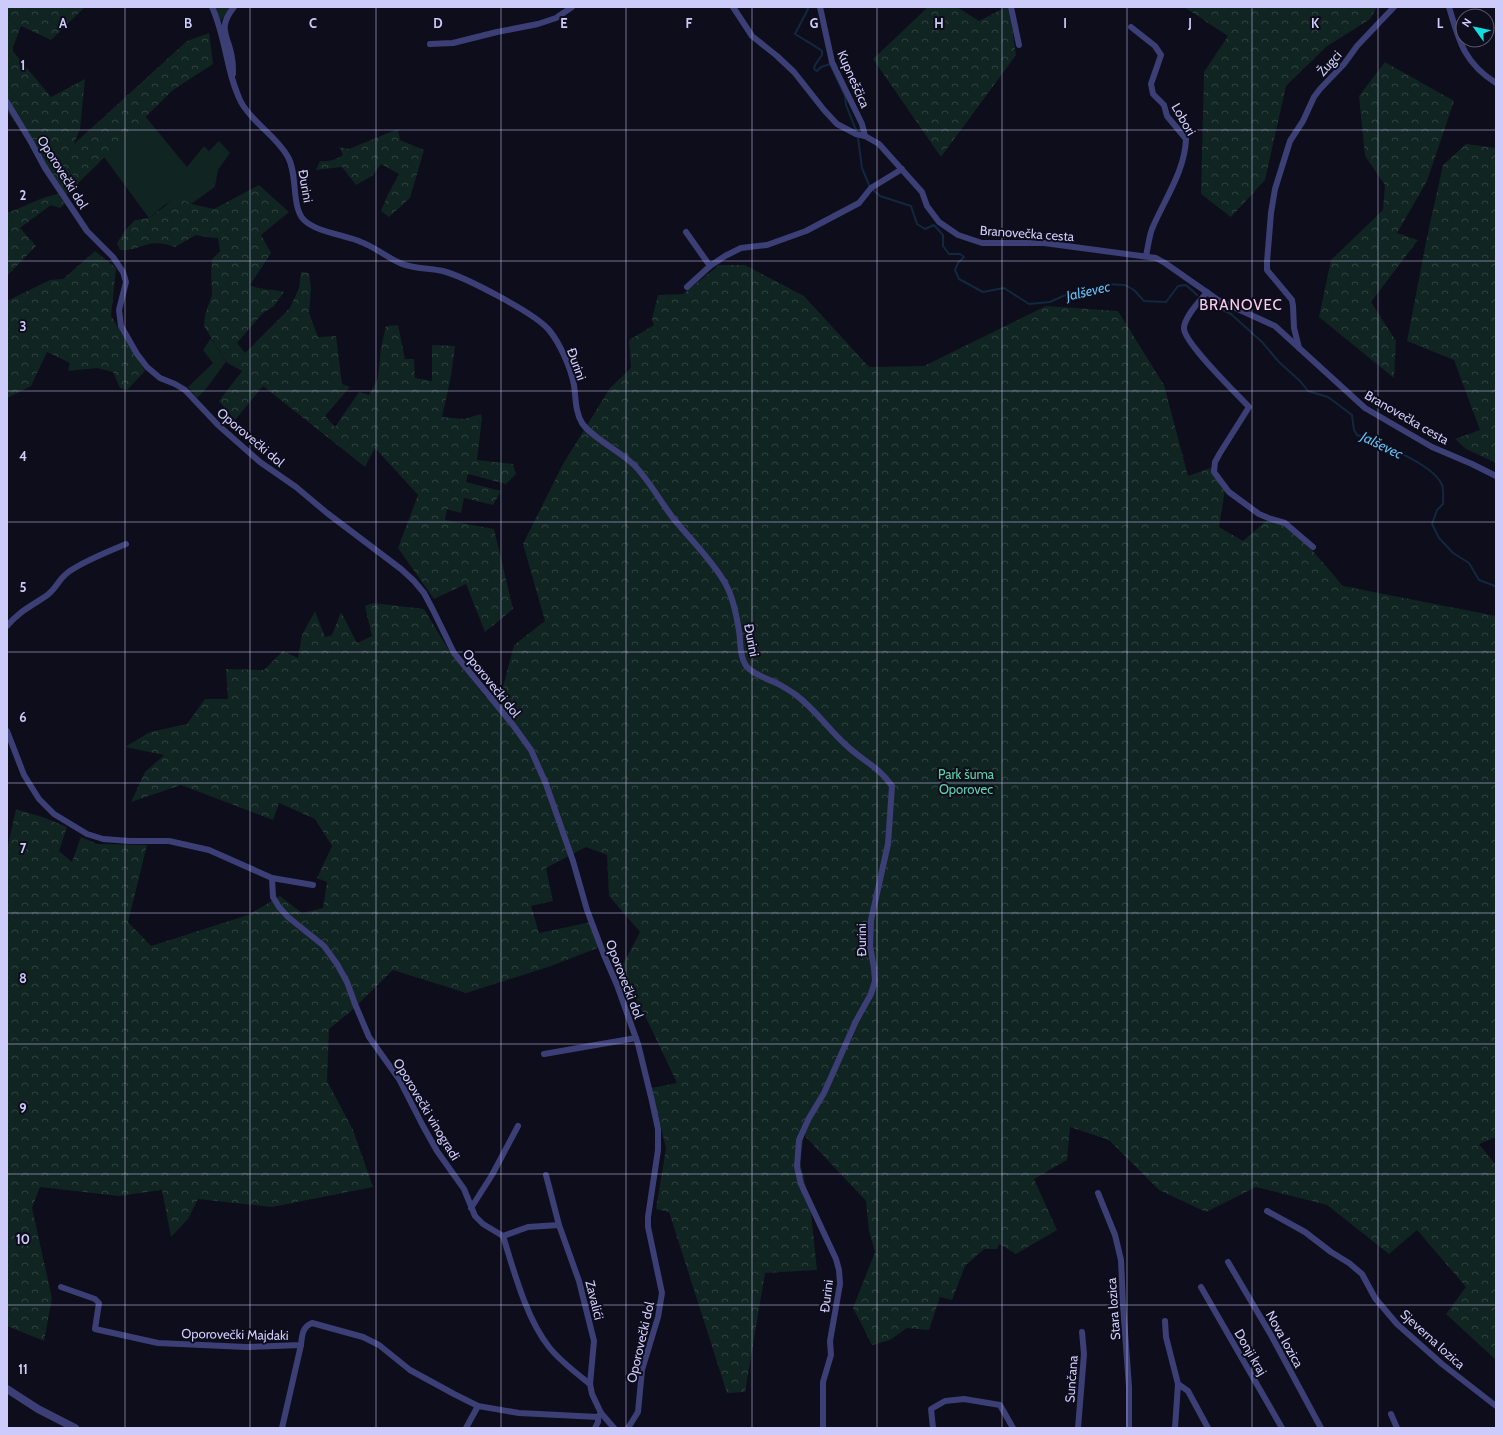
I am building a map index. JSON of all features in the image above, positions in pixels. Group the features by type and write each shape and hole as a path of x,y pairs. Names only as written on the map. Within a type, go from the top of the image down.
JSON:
{"street":[{"name":"Đurini","path":"212,7 225,48 233,82 242,104 274,138 289,158 295,178 296,206 303,220 316,227 360,241 401,264 444,272 474,284 536,318 550,331 564,356 574,384 576,410 584,425 633,464 672,517 696,544 726,584 739,631 741,652 745,664 750,670 782,686 799,697 823,720 834,734 850,749 871,764 887,779 892,786 888,844 871,920 870,946 874,968 874,981 870,994 856,1021 824,1093 809,1118 800,1140 797,1167 800,1184 836,1259 839,1270 840,1284 830,1341 831,1355 823,1382 824,1428"},
{"path":"233,82 232,57 225,36 225,27 228,14 234,7"},
{"path":"430,44 453,43 538,24 556,18 572,7"},
{"name":"Branovečka cesta","path":"733,7 752,36 794,72 837,124 879,144 922,192 927,206 939,222 958,235 982,243 1044,243 1156,258 1234,308 1275,326 1365,408 1432,447 1496,476"},
{"name":"Kupneščica","path":"820,7 832,62 862,124 861,135"},
{"path":"1011,7 1019,45"},
{"name":"Žugci","path":"1299,348 1294,328 1292,300 1267,270 1266,262 1273,201 1281,167 1290,141 1303,121 1314,97 1344,64 1357,46 1394,7"},
{"path":"1450,7 1456,30 1464,50 1475,67 1496,83"},
{"name":"Lobori","path":"1131,28 1155,46 1161,55 1151,84 1153,94 1164,105 1167,116 1186,139 1186,150 1170,193 1152,231 1146,256"},
{"name":"Oporovečki dol","path":"7,102 45,168 87,231 113,257 123,272 126,282 119,310 120,322 137,354 147,367 160,378 185,390 218,425 260,462 296,487 401,569 414,581 424,593 454,653 513,725 531,750 546,784 577,873 587,910 617,985 636,1038 658,1130 656,1168 648,1217 648,1228 662,1293 658,1317 642,1370 638,1412 628,1428"},
{"path":"687,287 710,266 741,248 767,245 806,231 859,203 871,188 902,169"},
{"path":"686,232 710,266"},
{"path":"1207,292 1192,310 1184,327 1184,332 1199,354 1249,407 1215,462 1214,472 1229,492 1259,514 1285,523 1313,547"},
{"path":"7,626 11,620 46,596 55,588 65,575 76,567 126,544"},
{"path":"7,731 24,775 39,799 54,814 87,834 103,839 169,841 209,850 272,878 313,885"},
{"name":"Oporovečki vinogradi","path":"272,878 273,897 279,907 288,917 324,946 337,964 347,982 369,1037 399,1079 437,1151 464,1189 471,1208 478,1220 503,1236"},
{"path":"544,1054 636,1038"},
{"path":"471,1208 492,1175 518,1126"},
{"name":"Zavalići","path":"546,1175 559,1225 579,1282 594,1341 590,1384"},
{"name":"Stara lozica","path":"1098,1193 1115,1235 1121,1260 1129,1387 1129,1428"},
{"name":"Sjeverna lozica","path":"1267,1212 1305,1232 1362,1274 1375,1298 1397,1324 1442,1364 1496,1406"},
{"path":"559,1225 528,1227 503,1236 525,1303 543,1338 558,1356 590,1384 600,1415 614,1428"},
{"name":"Nova lozica","path":"1228,1262 1271,1335 1321,1428"},
{"name":"Oporovečki Majdaki","path":"61,1287 95,1299 99,1303 95,1329 158,1343 246,1347 301,1345 303,1331 307,1325 312,1323 363,1337 379,1345 410,1370 478,1406 519,1413 600,1415"},
{"name":"Donji kraj","path":"1201,1287 1282,1428"},
{"path":"1165,1321 1166,1337 1178,1384 1174,1428"},
{"name":"Sunčana","path":"1078,1428 1084,1354 1082,1332"},
{"path":"282,1428 301,1345"},
{"path":"1178,1384 1188,1391 1208,1428"},
{"path":"7,1389 38,1409 75,1428"},
{"path":"933,1428 931,1409 945,1401 964,1398 1000,1405 1013,1428"},
{"path":"466,1428 478,1406"},
{"path":"1391,1414 1397,1428"},
{"path":"595,1428 600,1415"}],"green space":[{"path":"7,7 85,7 51,40 21,26 12,50 51,97 85,79 80,129 74,144 187,41 209,33 213,64 173,90 66,195 7,111"},
{"path":"214,7 231,7 221,21"},
{"path":"928,7 957,7 979,21 1006,7 1009,7 1016,55 941,157 873,59"},
{"path":"1184,7 1377,7 1370,19 1326,47 1286,86 1265,180 1231,217 1201,194 1204,72 1228,36"},
{"path":"1385,62 1454,101 1427,181 1397,233 1418,240 1371,302 1396,341 1394,378 1319,317 1331,260 1383,210 1385,185 1365,156 1359,96"},
{"path":"145,116 187,167 204,146 209,151 219,141 230,153 218,170 215,187 191,204 179,200 168,203 149,218 104,157"},
{"path":"398,129 400,140 424,150 410,198 389,217 381,211 399,174 381,164 372,176 356,185 342,167 316,170 320,161 332,160 343,155 339,147 349,149"},
{"path":"1466,144 1496,148 1496,463 1466,449 1455,439 1480,430 1454,360 1407,341 1427,237 1443,165"},
{"path":"259,185 289,212 261,235 271,253 250,285 258,288 284,292 274,306 262,314 237,343 245,353 290,308 299,288 301,272 309,273 311,288 309,313 318,337 336,336 342,384 350,387 325,416 335,427 359,392 369,395 378,378 381,348 386,326 398,325 405,359 414,359 415,378 432,381 432,345 455,346 451,376 442,417 464,419 481,414 482,418 477,460 513,464 516,474 506,484 468,474 466,482 501,491 493,505 464,498 461,513 447,509 445,520 494,529 513,609 485,632 466,584 434,599 398,548 418,495 375,448 365,467 263,386 235,420 219,401 242,371 226,362 204,326 205,315 212,295 212,259 220,251 218,238 196,235 175,247 155,243 120,250 117,243 126,229 135,220 149,218 173,200 184,200 191,204 214,209"},
{"path":"58,194 65,204 60,208 51,205 20,228 36,246 7,276 7,213 51,195"},
{"path":"95,251 116,268 111,316 145,371 127,390 120,388 113,372 97,368 68,371 70,363 47,352 31,386 7,398 7,301 50,280 63,279"},
{"name":"Park šuma Oporovec","path":"719,265 745,265 804,296 869,367 924,366 1046,306 1118,311 1164,385 1188,476 1213,467 1226,484 1219,527 1243,541 1266,521 1293,528 1343,586 1496,616 1496,1137 1479,1144 1496,1165 1496,1360 1446,1314 1466,1287 1417,1230 1389,1254 1327,1205 1256,1187 1206,1212 1159,1190 1109,1140 1070,1127 1067,1160 1034,1179 1057,1230 1016,1254 999,1244 997,1249 984,1249 965,1266 952,1300 940,1297 929,1330 907,1328 890,1340 872,1345 853,1308 875,1252 869,1231 866,1201 804,1135 800,1162 810,1204 817,1270 765,1273 745,1392 727,1393 669,1212 656,1209 666,1148 651,1088 677,1083 650,1026 620,970 640,932 609,896 607,855 586,847 546,868 553,901 531,906 539,933 591,922 600,947 551,966 466,993 393,970 350,1012 329,1029 327,1081 353,1130 373,1187 272,1207 198,1199 188,1219 171,1237 162,1190 119,1196 40,1187 32,1208 52,1298 44,1341 7,1326 7,850 16,809 67,827 59,851 72,862 81,837 97,844 147,845 128,922 151,946 248,915 280,896 302,913 323,908 327,882 317,878 332,846 315,819 279,803 273,820 181,785 131,802 145,772 164,755 125,747 150,732 187,724 205,699 228,699 226,669 264,670 283,651 298,658 302,635 315,611 325,637 332,635 341,612 357,643 372,636 365,606 373,603 424,609 450,652 486,698 502,691 514,645 545,621 523,544 563,464 610,388 631,368 629,340 654,325 652,319 658,295 683,294"},
{"path":"211,338 226,362 205,390 197,398 188,387 213,363 203,350"}],"waterway":[{"name":"Jalševec","path":"807,7 808,9 795,34 822,51 822,55 814,69 817,71 821,67 830,64 845,96 846,105 856,130"},
{"name":"Jalševec","path":"858,138 862,168 869,185"},
{"name":"Jalševec","path":"872,189 880,196 911,206 917,224 925,229 934,225 943,235 943,246 949,254 960,254 964,257 958,263 955,270 959,279 983,292 1004,288 1029,304 1050,302 1074,291 1091,290 1106,284 1125,285 1134,290 1144,301 1166,302 1178,286 1186,285 1197,295"},
{"name":"Jalševec","path":"1205,302 1231,314 1262,342 1279,362 1300,381 1308,391 1328,397 1352,415 1354,430 1357,435 1404,455 1428,469 1437,477 1443,487 1443,504 1437,510 1432,524 1439,538 1453,553 1469,563 1479,580 1495,586 1496,588"}],"district":[{"name":"BRANOVEC","path":"1241,305"}]}
